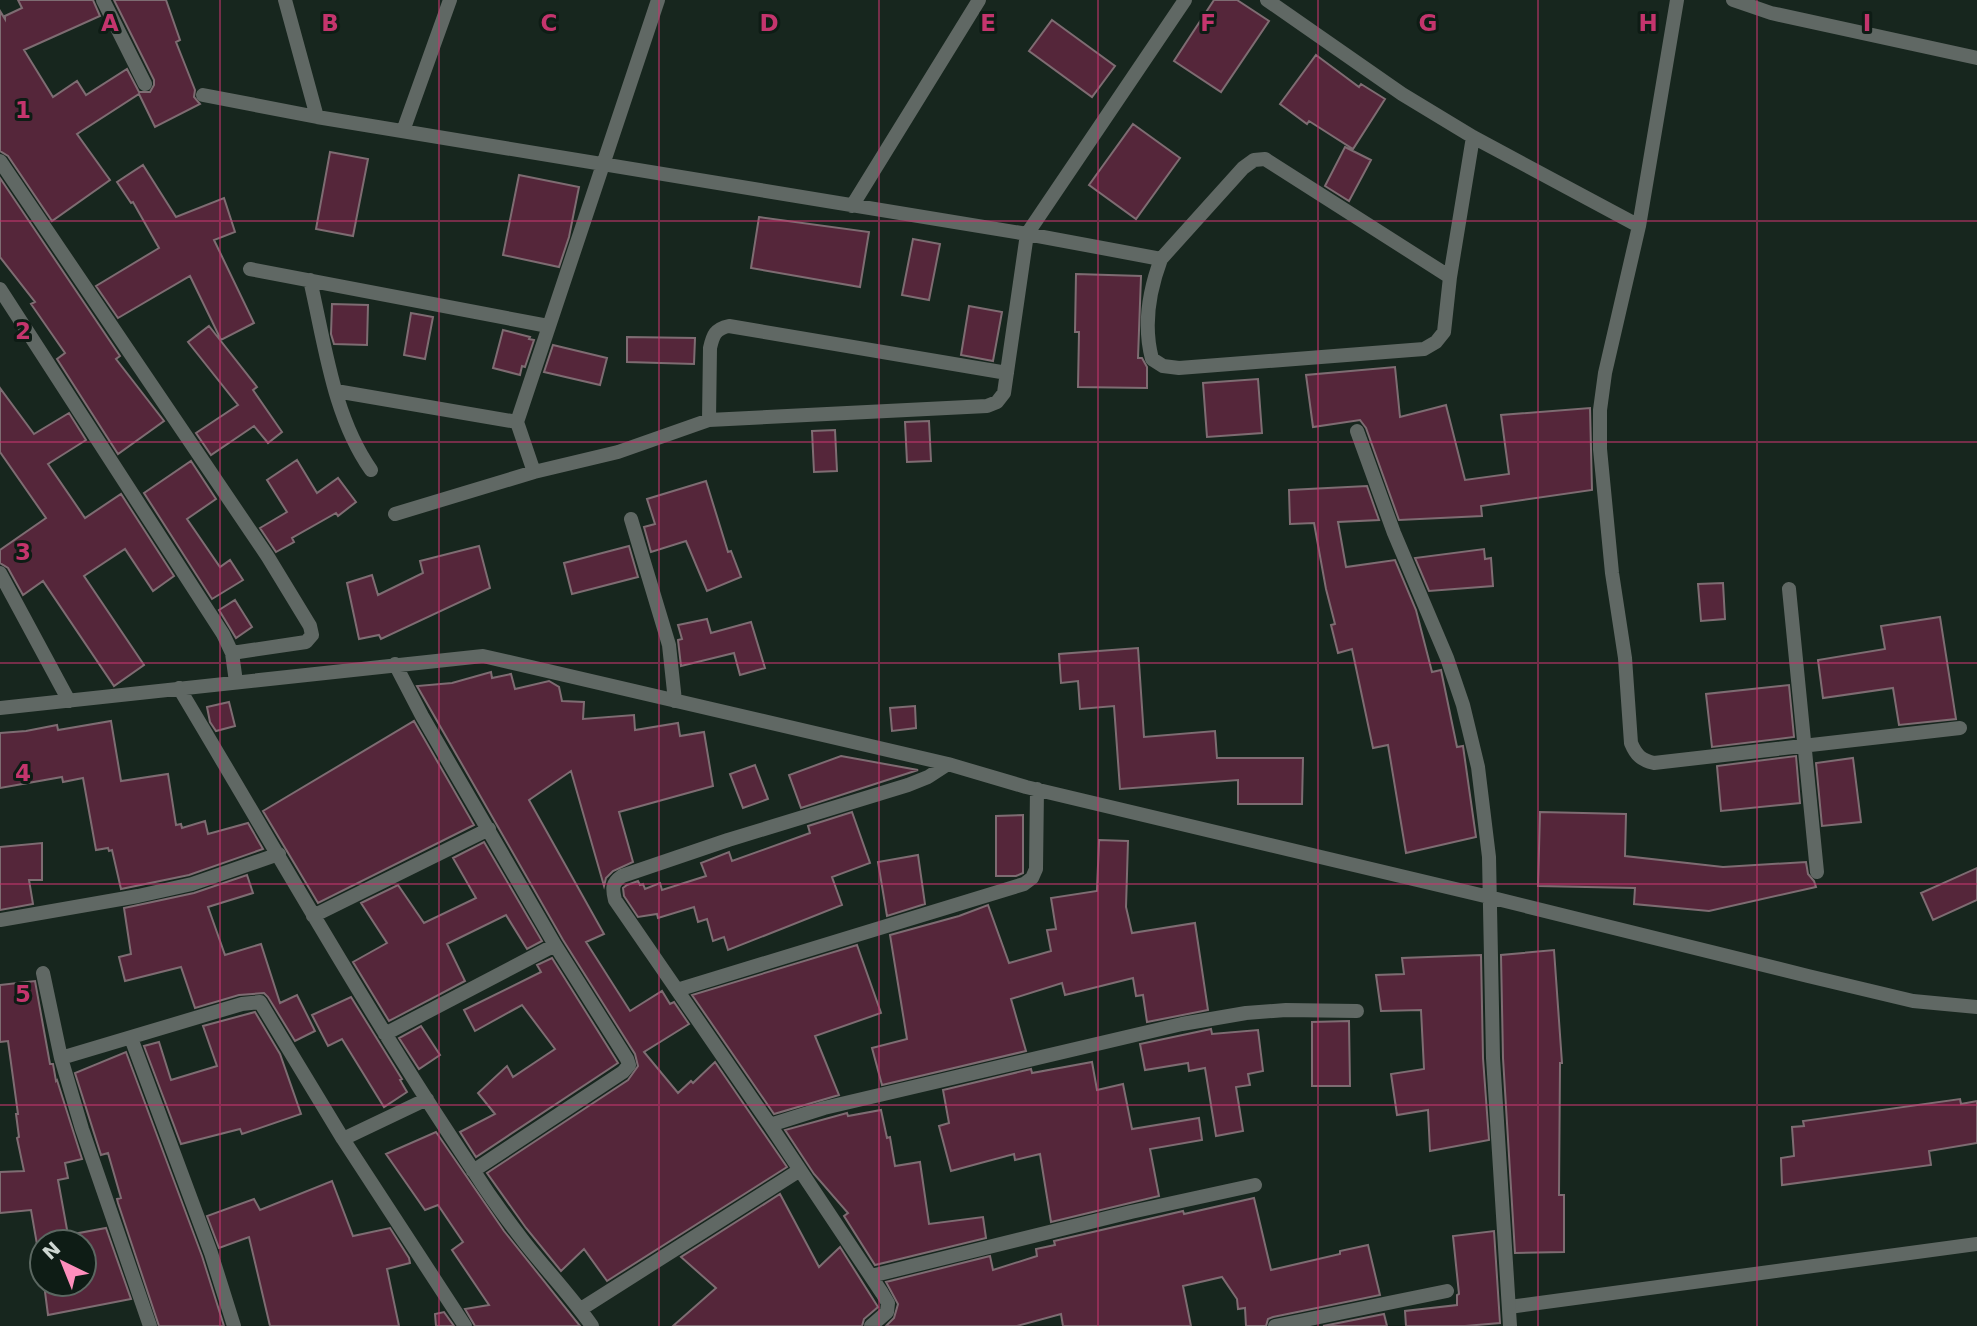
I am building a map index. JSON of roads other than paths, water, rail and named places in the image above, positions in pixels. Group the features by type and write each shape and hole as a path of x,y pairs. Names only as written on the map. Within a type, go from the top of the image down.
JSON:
{"street":[{"path":"103,0 145,83"},
{"path":"285,0 317,117"},
{"path":"403,131 450,0"},
{"path":"534,472 517,422 658,0"},
{"path":"852,205 979,0"},
{"path":"395,514 534,472 618,452 709,420 987,405 997,402 1004,393 1027,234 1185,0"},
{"path":"1267,0 1402,94 1473,137 1639,226"},
{"path":"1677,0 1639,226 1605,373 1600,410 1600,449 1612,573 1625,658 1631,743 1636,754 1644,761 1654,763 1961,728"},
{"path":"1733,0 1771,13 1977,58"},
{"path":"203,95 317,117 1161,258"},
{"path":"1450,278 1265,159 1254,160 1243,168 1161,258 1151,286 1148,310 1152,359 1163,366 1179,369 1424,349 1436,342 1444,332 1473,137"},
{"path":"0,161 268,557 310,626 312,635 306,642 232,653"},
{"path":"250,268 548,326"},
{"path":"310,280 336,391 357,451 371,470"},
{"path":"0,289 223,634 232,653 236,682"},
{"path":"709,420 709,348 712,337 719,328 729,326 1007,373"},
{"path":"336,391 517,422"},
{"path":"1357,431 1394,533 1447,658 1463,705 1478,767 1489,857 1493,1058 1510,1326"},
{"path":"631,519 668,645 675,701"},
{"path":"0,573 69,701"},
{"path":"1789,589 1817,872"},
{"path":"0,708 483,656 948,764 1037,789 1913,1001 1977,1007"},
{"path":"395,664 422,716 555,945 629,1065 623,1072 474,1171"},
{"path":"179,688 313,916 427,1099 526,1244 592,1326"},
{"path":"871,1326 887,1312 888,1303 770,1125 615,900 612,890 614,882 622,876 728,840 908,785 948,764"},
{"path":"677,990 1024,884 1032,878 1036,869 1037,789"},
{"path":"313,916 489,829"},
{"path":"0,920 178,887 279,855"},
{"path":"385,1034 555,945"},
{"path":"43,973 61,1058 82,1129 150,1326"},
{"path":"61,1058 242,1004 260,1002 343,1139 465,1326"},
{"path":"770,1125 824,1108 1182,1024 1259,1012 1357,1012"},
{"path":"131,1038 211,1253 234,1326"},
{"path":"343,1139 427,1099"},
{"path":"581,1309 800,1170"},
{"path":"871,1276 1131,1212 1255,1185"},
{"path":"1509,1307 1977,1244"},
{"path":"1275,1326 1447,1292"}]}
